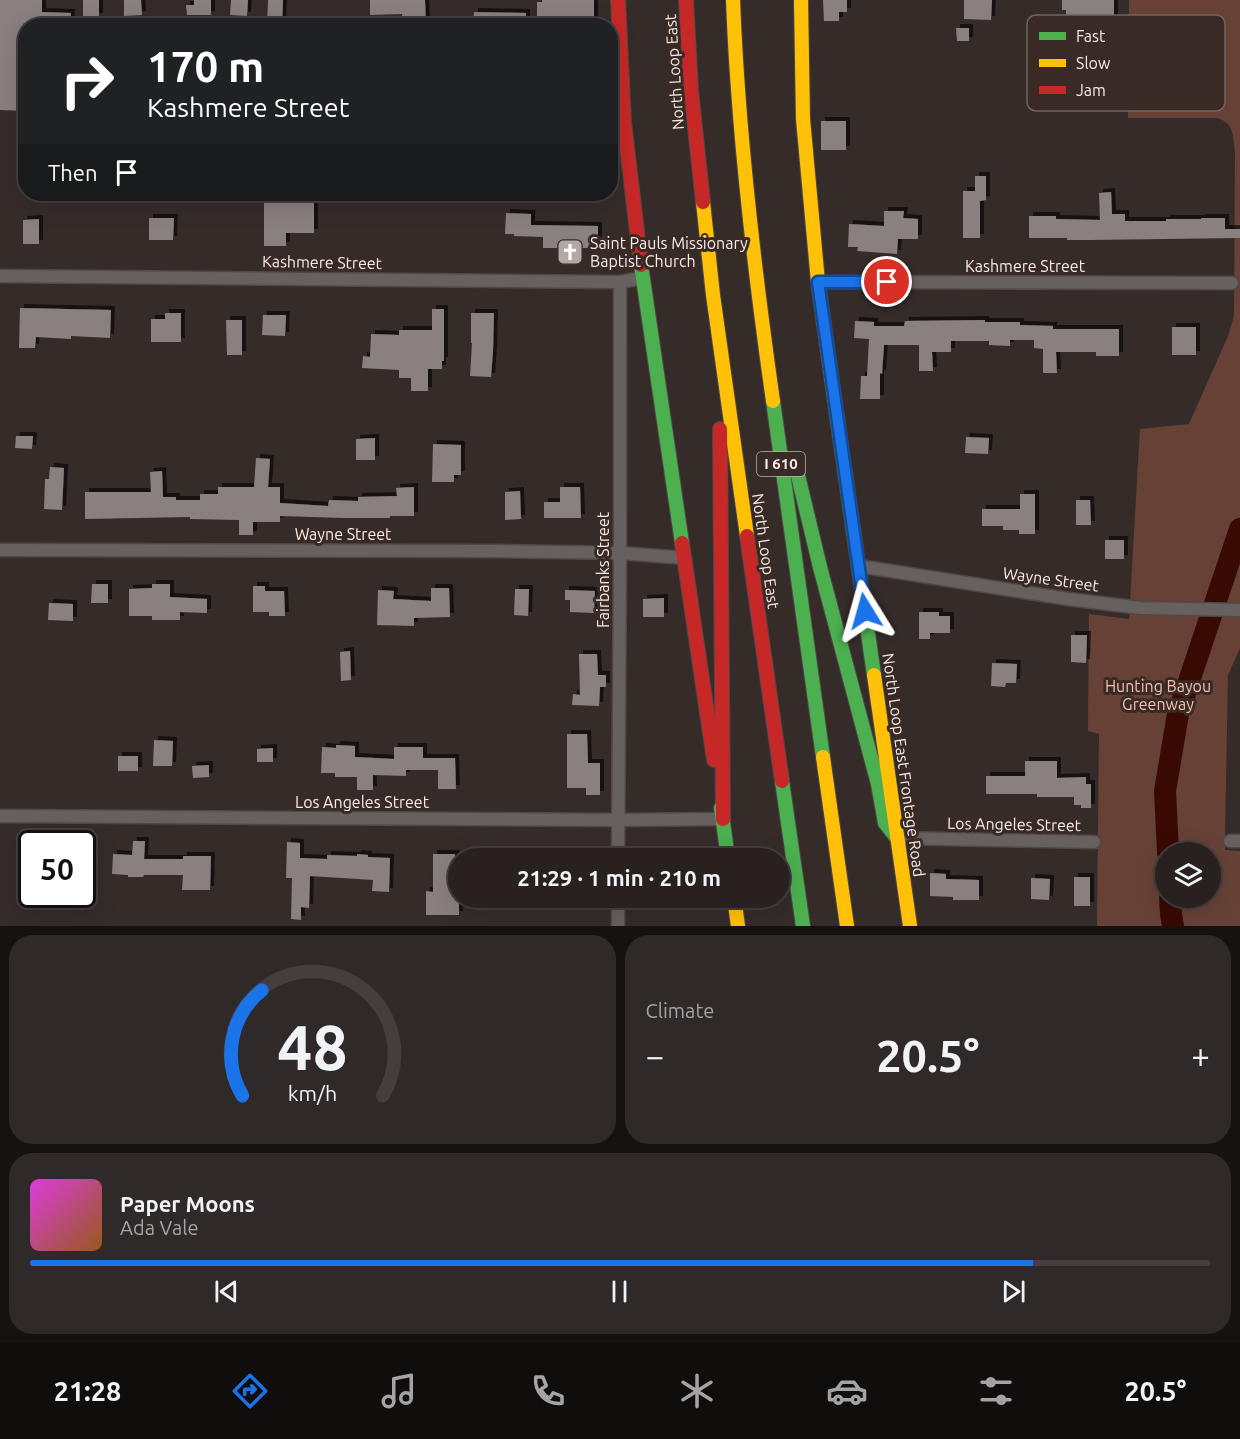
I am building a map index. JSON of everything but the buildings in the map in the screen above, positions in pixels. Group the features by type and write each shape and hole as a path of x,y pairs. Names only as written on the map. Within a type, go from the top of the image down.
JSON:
{"main road":[{"path":"618,0 624,122 642,278 727,848"},
{"name":"North Loop East","path":"686,0 695,135 719,344 803,926"},
{"name":"North Loop East","path":"733,0 743,151 762,324 847,926"},
{"name":"North Loop East Frontage Road","path":"801,0 803,119 818,282 910,926"},
{"path":"762,324 820,567 878,784 885,824 897,838"},
{"path":"719,344 723,819"},
{"path":"736,908 738,926"}],"street":[{"name":"Kashmere Street","path":"0,276 620,282 642,278"},
{"name":"Fairbanks Street","path":"618,848 620,282"},
{"name":"Kashmere Street","path":"818,282 1232,283"},
{"name":"Wayne Street","path":"0,550 495,551 620,553 685,558"},
{"name":"Wayne Street","path":"859,566 1068,599 1141,608 1240,610"},
{"name":"Los Angeles Street","path":"0,816 723,819"},
{"name":"Los Angeles Street","path":"897,838 1094,842"},
{"path":"618,908 618,926"}],"green space":[{"name":"Hunting Bayou Greenway","path":"1129,0 1240,0 1240,648 1228,675 1225,850 1240,851 1240,926 1097,926 1099,734 1088,731 1089,614 1129,619 1140,429 1189,424 1228,336 1234,316 1235,153 1230,127 1217,118 1128,118 1128,111 1225,111 1225,15 1129,15"}],"waterway":[{"path":"1168,842 1165,791 1178,714 1240,529"},
{"path":"1171,908 1173,926"}],"traffic: fast":[{"path":"641,265 682,543"},
{"path":"773,401 823,757"},
{"path":"835,403 874,675"},
{"path":"794,459 820,567 878,784 885,823 897,838"},
{"path":"782,781 803,926"},
{"path":"721,808 727,848"}],"traffic: slow":[{"path":"733,0 748,201 773,401"},
{"path":"801,0 803,119 818,282 835,403"},
{"path":"703,202 713,295 747,536"},
{"path":"874,675 910,926"},
{"path":"823,757 847,926"},
{"path":"736,908 738,926"}],"traffic: jam":[{"path":"618,0 624,122 641,265"},
{"path":"686,0 691,90 703,202"},
{"path":"720,429 723,819"},
{"path":"747,536 782,781"},
{"path":"682,543 714,760"}],"place":[{"name":"Saint Pauls Missionary Baptist Church","path":"570,252"}],"route":[{"path":"865,611 818,282 887,282"}]}
